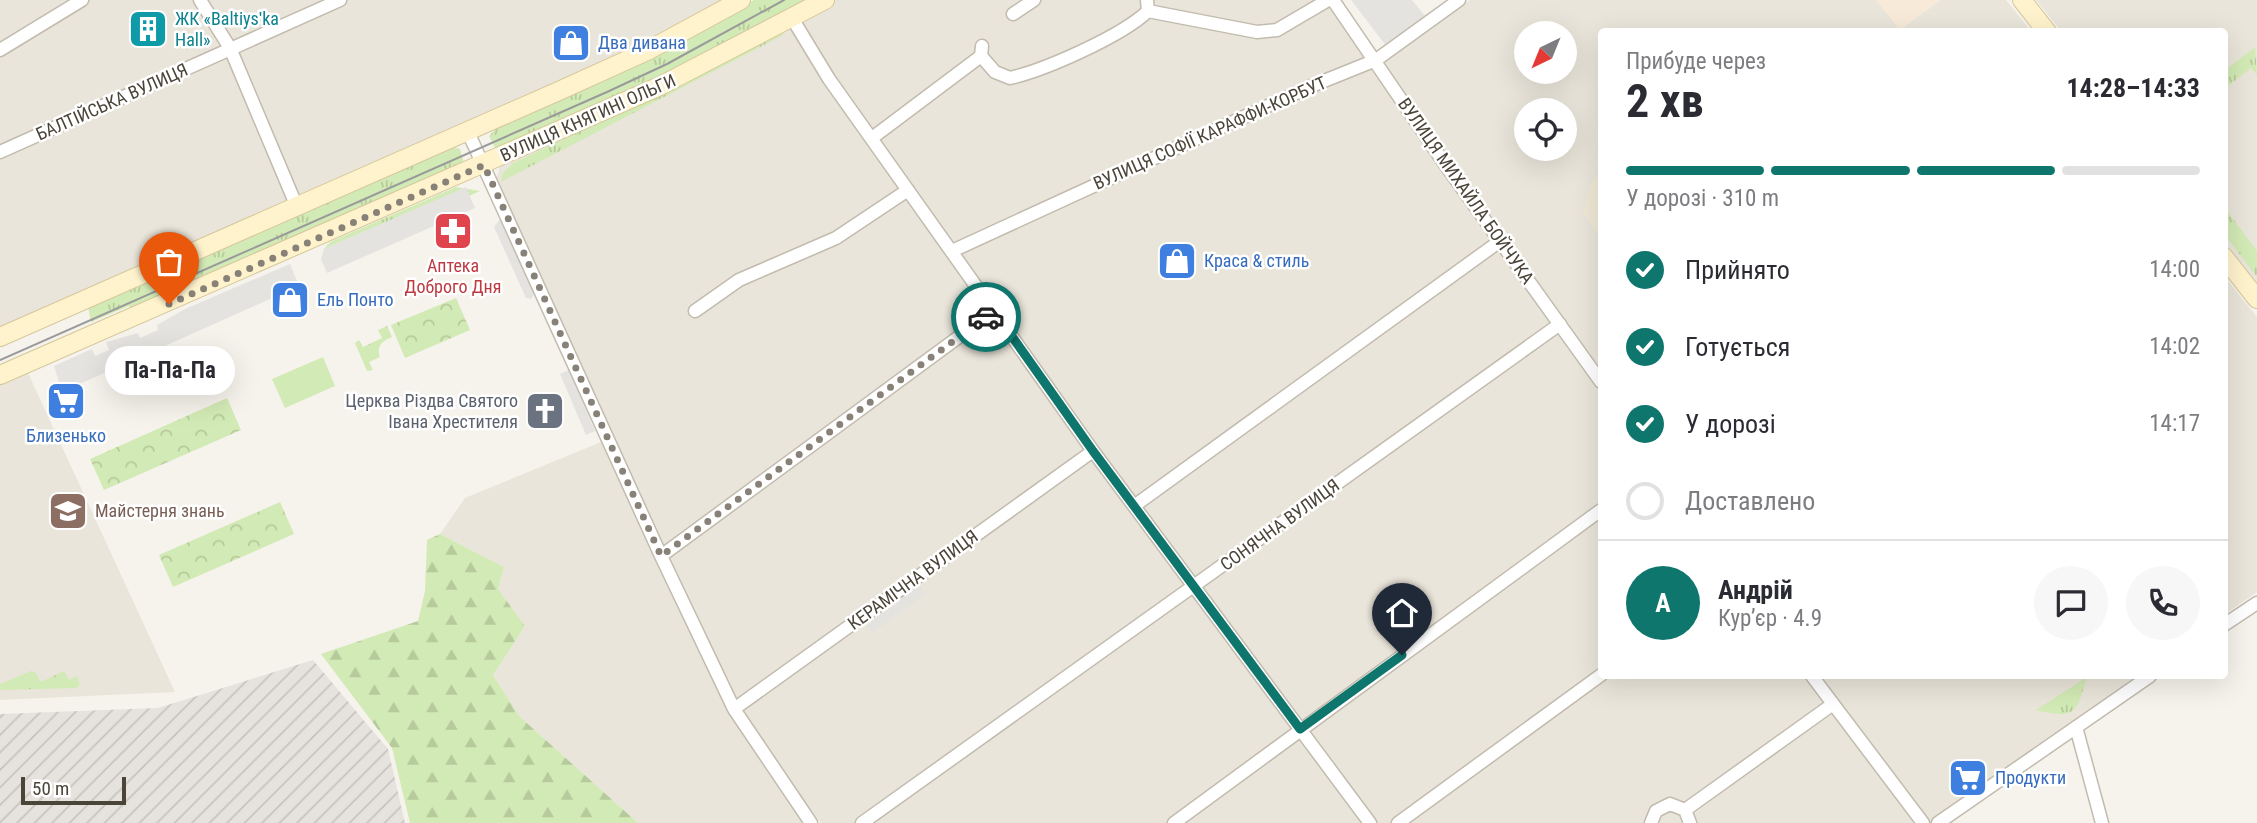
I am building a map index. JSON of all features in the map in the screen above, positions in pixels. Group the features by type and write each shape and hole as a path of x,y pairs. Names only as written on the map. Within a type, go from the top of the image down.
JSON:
{"main road":[{"name":"ВУЛИЦЯ КНЯГИНІ ОЛЬГИ","path":"0,337 647,51 741,0"},
{"name":"ВУЛИЦЯ КНЯГИНІ ОЛЬГИ","path":"0,375 660,86 825,0"},
{"path":"2022,0 2044,28"},
{"path":"2228,262 2257,299"}],"street":[{"path":"0,50 82,0"},
{"path":"200,0 230,48 297,207"},
{"name":"БАЛТІЙСЬКА ВУЛИЦЯ","path":"0,152 340,0"},
{"path":"1013,14 1034,0"},
{"path":"872,138 982,51 995,72 1010,78 1114,36 1134,25 1148,6 1257,32 1277,30 1331,0"},
{"name":"ВУЛИЦЯ МИХАЙЛА БОЙЧУКА","path":"1331,0 1376,60 1598,378"},
{"name":"ВУЛИЦЯ СОФІЇ КАРАФФИ-КОРБУТ","path":"952,251 1309,87 1376,60 1459,0"},
{"path":"792,18 908,190 1093,451 1370,823"},
{"path":"468,132 661,556 734,709 811,823"},
{"path":"695,311 739,280 836,238 908,190"},
{"path":"1134,506 1500,241"},
{"path":"661,556 994,311"},
{"name":"СОНЯЧНА ВУЛИЦЯ","path":"862,823 1560,324"},
{"name":"КЕРАМІЧНА ВУЛИЦЯ","path":"734,709 1093,451"},
{"path":"1174,823 1598,512"},
{"path":"2228,622 2257,603"},
{"path":"1398,823 1598,677"},
{"path":"1814,679 1923,823"},
{"path":"1938,823 2146,679"},
{"path":"1685,810 1833,704"},
{"path":"2076,727 2102,823"},
{"path":"1651,823 1656,811 1670,804 1685,810 1690,823"}],"shaded area":[{"path":"0,0 734,0 607,63 0,334"},
{"path":"834,0 1328,0 1376,68 1470,0 1876,0 1899,28 1598,28 1598,679 2134,679 1928,823 821,823 738,710 496,181 501,163 784,28"},
{"path":"1351,0 1412,0 1430,22 1390,51"},
{"path":"1876,0 1941,0 1903,28 1898,28"},
{"path":"1941,0 2006,0 2029,28 1901,28"},
{"path":"2036,0 2257,0 2257,285 2228,248 2228,28 2059,28"},
{"path":"1598,176 1598,233 1583,213 1592,181"},
{"path":"466,187 475,208 327,273 321,259 324,249"},
{"path":"501,218 535,293 531,299 526,298 494,227"},
{"path":"290,264 299,286 62,392 54,366 92,349 95,356 109,350 106,342 138,333 140,338 158,330 157,325 185,309"},
{"path":"2228,281 2257,317 2257,592 2228,612"},
{"path":"22,360 175,692 0,700 0,371"},
{"path":"569,370 595,431 586,435 560,374"},
{"path":"606,440 724,701 805,823 638,823 519,716 493,675 525,626 498,589 504,567 440,534 465,498"},
{"path":"918,584 926,594 873,633 865,623"},
{"path":"313,660 388,749 405,823 0,823 0,714 158,708"}],"green space":[{"path":"754,0 805,0 683,66 498,150 495,148 489,136 496,129 642,62"},
{"path":"778,34 785,34 501,182 503,173 513,163 665,92"},
{"path":"2255,47 2257,75 2251,68 2228,86 2228,68"},
{"path":"453,147 460,149 464,163 131,310 129,306 91,322 88,307"},
{"path":"456,187 464,188 324,249 330,242"},
{"path":"465,189 480,191 469,196"},
{"path":"2228,212 2257,251 2257,277 2228,239"},
{"path":"456,298 470,330 405,358 391,325"},
{"path":"387,326 392,337 381,344 380,357 369,362 373,370 367,371 355,343 359,340 363,347 382,338 378,330"},
{"path":"323,357 335,386 285,408 272,379"},
{"path":"227,398 241,430 104,490 90,459"},
{"path":"280,502 294,534 173,587 159,555"},
{"path":"440,534 504,567 498,589 525,626 493,675 519,716 638,823 410,823 392,748 321,654 418,621 425,591 427,540"},
{"path":"31,671 35,672 41,682 64,671 69,680 77,676 80,685 76,688 0,690 0,684"},
{"path":"2086,679 2080,699 2072,711 2059,714 2036,710"}],"tram line":[{"path":"0,360 607,92 667,64 784,0"}],"way so far":[{"path":"169,304 484,165 661,556 986,317"}],"place":[{"name":"ЖК «Baltiysʹka Hall»","path":"148,29"},
{"name":"Два дивана","path":"571,43"},
{"name":"Аптека Доброго Дня","path":"453,231"},
{"name":"Краса & стиль","path":"1177,261"},
{"name":"Ель Понто","path":"290,300"},
{"name":"Па-Па-Па","path":"169,304"},
{"name":"Близенько","path":"66,401"},
{"name":"Церква Різдва Святого Івана Хрестителя","path":"545,411"},
{"name":"Майстерня знань","path":"68,511"},
{"name":"Продукти","path":"1968,778"}],"route":[{"path":"986,317 994,311 1093,451 1300,729 1402,655"}]}
